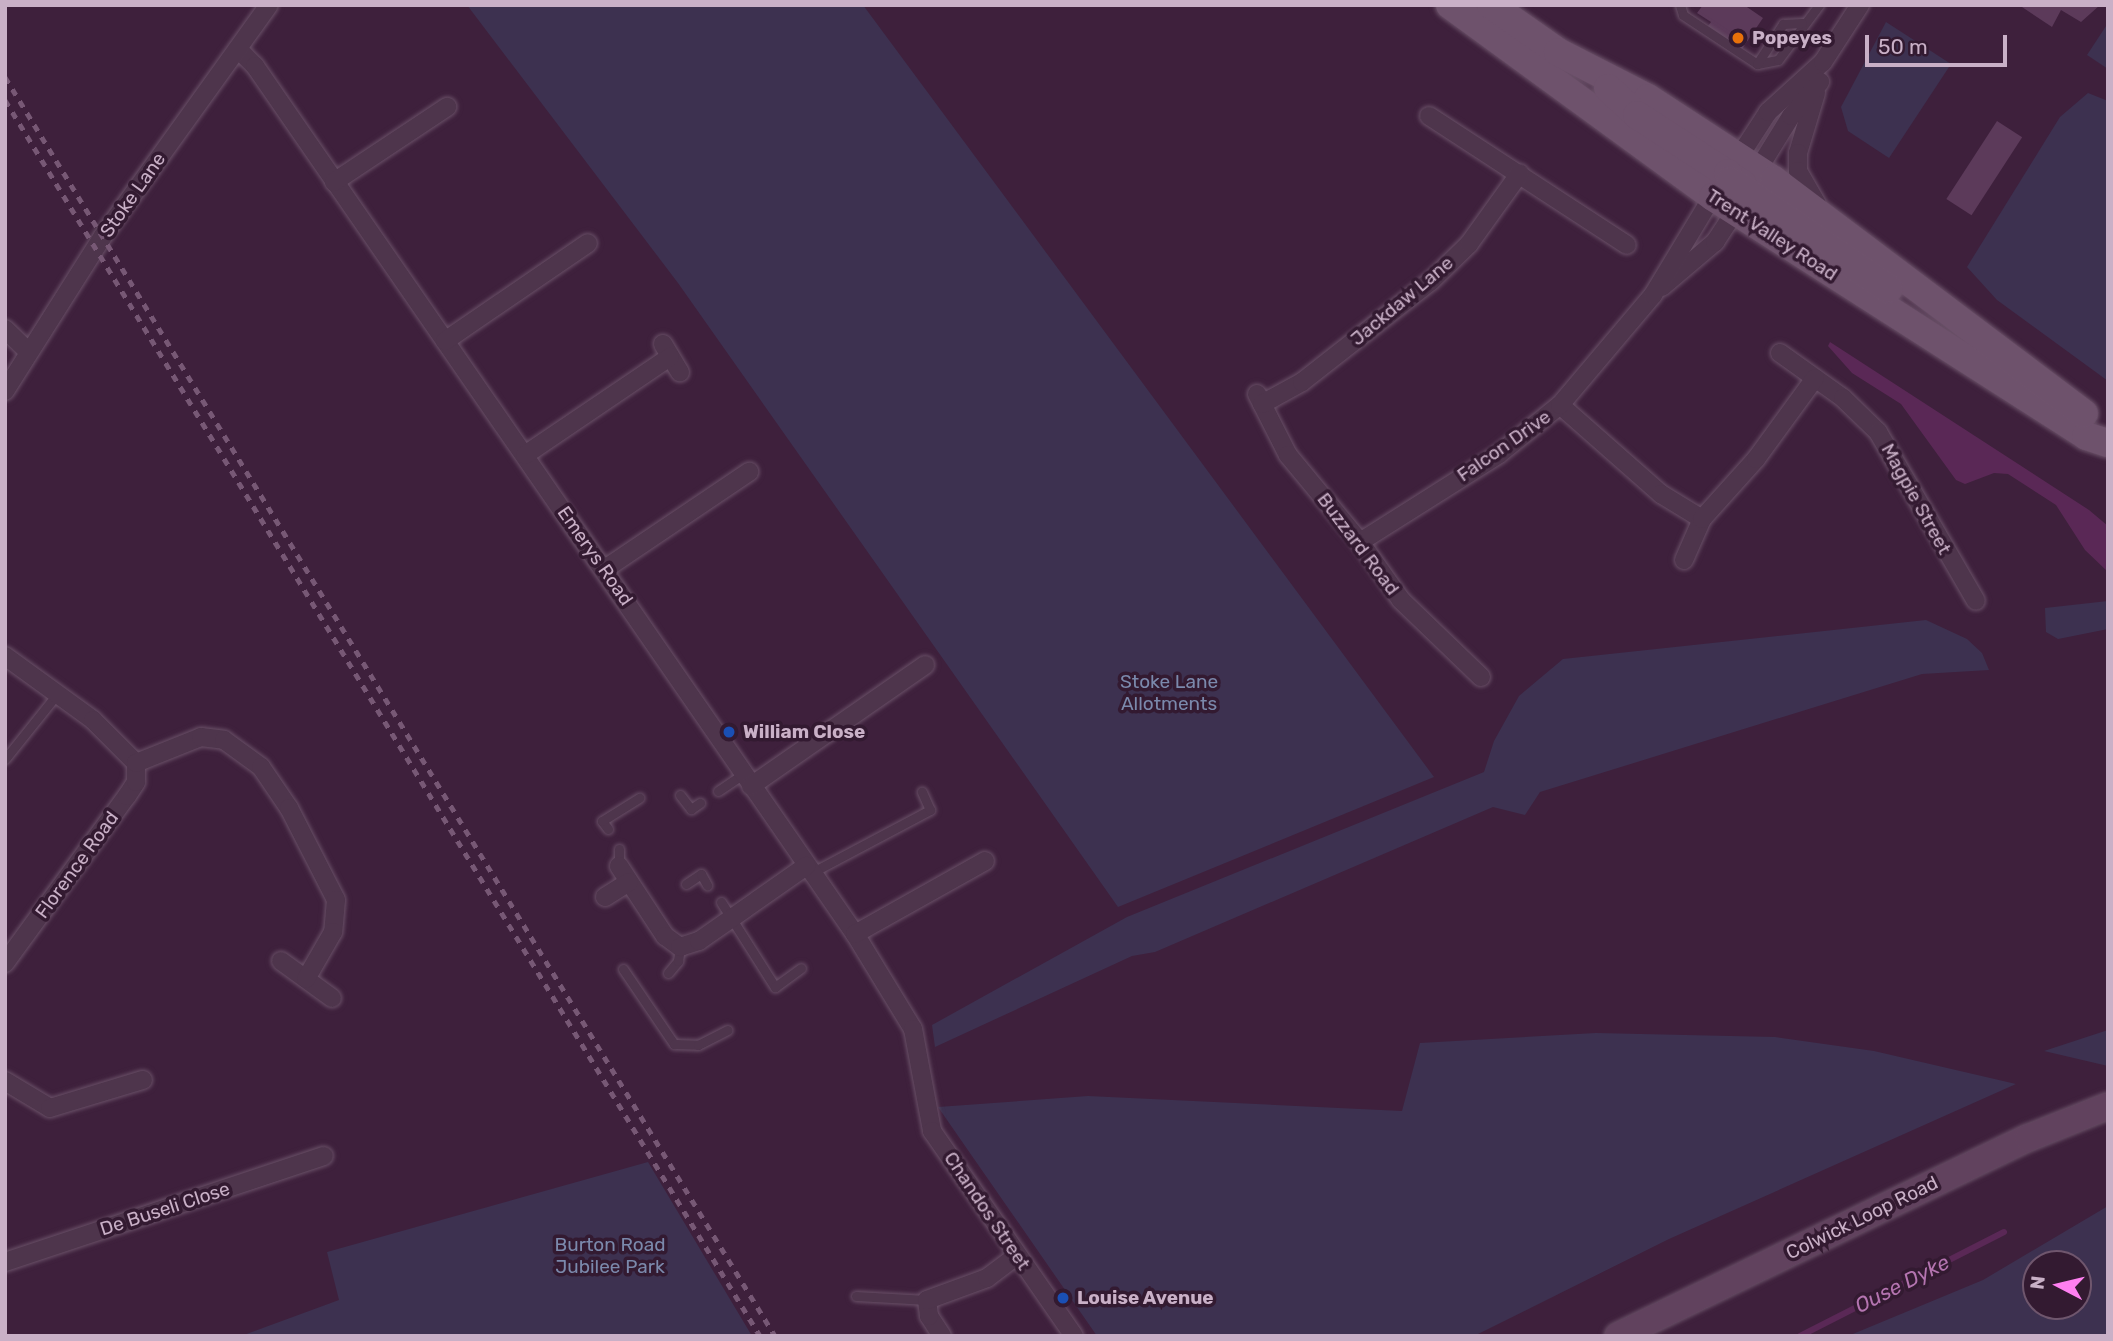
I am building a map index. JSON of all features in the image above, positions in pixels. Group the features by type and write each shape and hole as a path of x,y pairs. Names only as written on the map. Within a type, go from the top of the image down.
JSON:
{"main road":[{"name":"Trent Valley Road","path":"1450,5 1736,183 1968,361 2086,436 2108,440"},
{"name":"Trent Valley Road","path":"1491,5 1588,70 1648,98 1736,183 1825,215 2096,422 2108,440"},
{"name":"Colwick Loop Road","path":"1618,1336 2028,1138 2108,1106"}],"street":[{"path":"1736,183 1768,112 1823,62 1860,5"},
{"name":"Stoke Lane","path":"5,391 103,236 238,49 261,8"},
{"name":"Emerys Road","path":"238,49 255,66 605,569 808,870 855,934 914,1029 921,1077"},
{"path":"1823,62 1820,82 1798,153 1804,185 1825,215"},
{"path":"1736,183 1820,82"},
{"path":"334,182 447,107"},
{"path":"1429,116 1627,245"},
{"name":"Jackdaw Lane","path":"1260,399 1302,382 1431,281 1469,244 1520,173"},
{"name":"Falcon Drive","path":"1653,295 1715,242 1736,183"},
{"name":"Falcon Drive","path":"1360,542 1499,454 1560,405 1653,295 1736,183"},
{"path":"446,341 588,243"},
{"path":"5,329 29,352"},
{"name":"Magpie Street","path":"1780,353 1857,409 1884,440 1976,601"},
{"path":"525,455 671,358"},
{"path":"1684,560 1702,519 1756,459 1815,378"},
{"name":"Buzzard Road","path":"1260,399 1288,455 1360,542 1401,600 1481,677"},
{"path":"1560,405 1661,494 1702,519"},
{"path":"605,569 749,471"},
{"path":"5,656 93,720 136,763 201,737 224,740 261,767 289,808 336,900 333,932 306,979"},
{"path":"747,780 925,665"},
{"name":"Florence Road","path":"5,963 127,796 136,782 136,763"},
{"path":"855,934 985,861"},
{"path":"606,897 623,866 666,936 680,947 699,941 808,870"},
{"path":"281,961 332,998"},
{"name":"Chandos Street","path":"921,1077 932,1131 1016,1256 1074,1336"},
{"path":"5,1081 50,1108 143,1080"},
{"name":"De Buseli Close","path":"5,1262 324,1156"},
{"path":"942,1336 929,1316 926,1300 987,1278 1016,1256"}],"lane":[{"path":"1679,5 1683,15 1757,64 1778,60 1802,23 1819,5"},
{"path":"1757,64 1783,24 1802,23"},
{"path":"5,759 57,694"},
{"path":"718,791 747,780"},
{"path":"808,870 930,810 922,792"},
{"path":"680,795 691,809 700,803"},
{"path":"608,830 602,821 639,798"},
{"path":"686,884 701,874 708,885"},
{"path":"721,902 775,987 801,968"},
{"path":"668,973 678,961 680,947"},
{"path":"623,969 644,991 674,1044 698,1045 727,1030"},
{"path":"856,1296 926,1300"}],"green space":[{"name":"Stoke Lane Allotments","path":"467,5 863,5 1434,777 1118,907 678,283"},
{"path":"1886,22 1951,64 1889,158 1848,131 1841,107"},
{"path":"2108,23 2108,69 2087,55"},
{"path":"2088,93 2108,101 2108,381 1997,300 1967,267 2060,117"},
{"path":"2108,601 2108,629 2058,639 2046,632 2045,608"},
{"path":"1926,620 1967,639 1982,653 1989,670 1922,674 1540,792 1525,815 1493,807 1155,952 1132,956 935,1047 932,1025 1127,917 1484,772 1494,741 1519,696 1563,659"},
{"path":"2108,1030 2108,1066 2044,1051"},
{"path":"1596,1033 1775,1037 1874,1051 2016,1084 1669,1239 1474,1336 1097,1336 938,1107 1088,1096 1402,1111 1420,1043"},
{"name":"Burton Road Jubilee Park","path":"648,1162 752,1336 241,1336 339,1300 327,1252"},
{"path":"2108,1206 2108,1336 1848,1336 1983,1280 2022,1257 2022,1320 2092,1320 2092,1250 2034,1250"}],"shaded area":[{"path":"1830,342 2089,510 2108,526 2108,572 2085,550 2056,505 2008,474 1994,473 1965,484 1956,480 1901,404 1852,373 1828,346"}],"building":[{"name":"Popeyes","path":"1703,5 1744,5 1763,18 1742,49 1708,26 1711,22 1697,13"},
{"path":"2019,5 2100,5 2081,22 2061,10 2052,27"},
{"path":"1997,121 2022,137 1972,215 1946,199"}],"waterway":[{"name":"Ouse Dyke","path":"1800,1336 2004,1232"}],"railway":[{"path":"5,77 775,1336"},
{"path":"5,100 760,1336"}],"place":[{"name":"Popeyes","path":"1738,38"},
{"name":"William Close","path":"729,732"},
{"name":"Louise Avenue","path":"1063,1298"}]}
